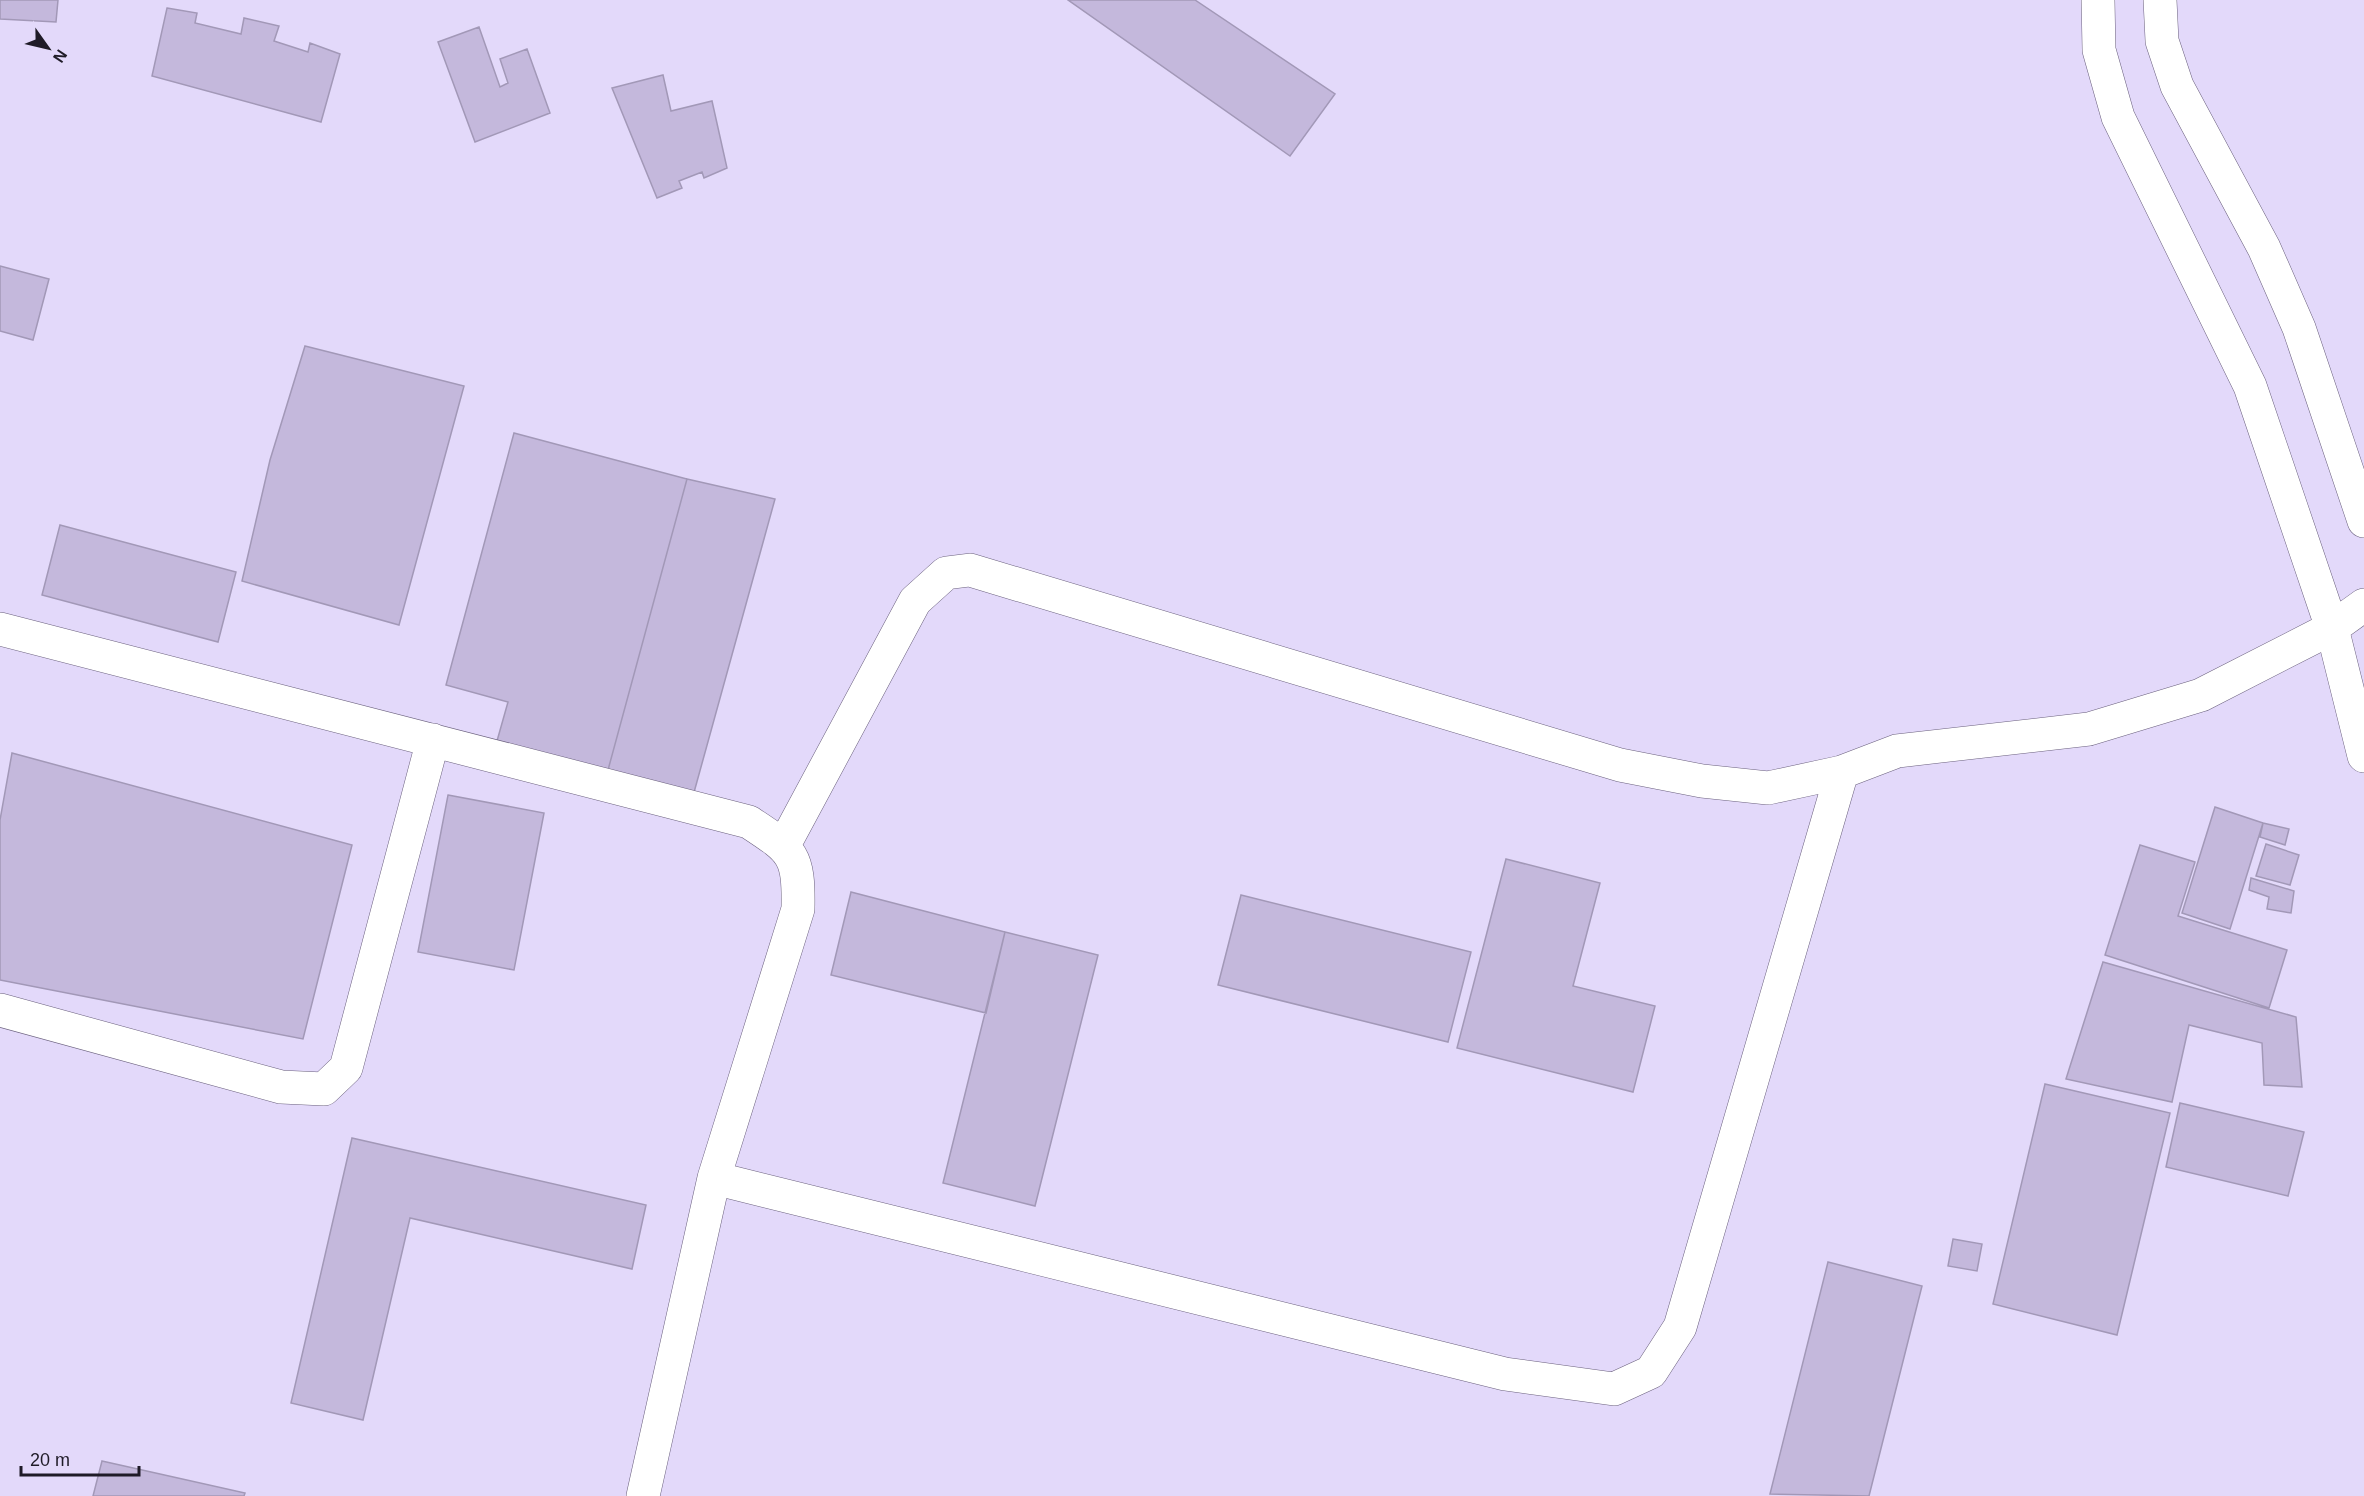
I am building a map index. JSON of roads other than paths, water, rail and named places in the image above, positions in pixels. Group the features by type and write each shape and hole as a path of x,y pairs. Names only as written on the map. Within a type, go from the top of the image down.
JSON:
{"street":[{"path":"2098,0 2099,50 2118,117 2250,386 2332,628 2364,756"},
{"path":"2160,0 2162,41 2177,86 2264,249 2299,328 2364,521"},
{"path":"784,845 915,601 946,573 970,570 1620,765 1702,781 1768,788 1842,772 1897,751 2089,729 2201,695 2332,628 2364,605"},
{"path":"0,629 748,822 784,845 798,873 798,909 714,1178 643,1496"},
{"path":"0,1010 282,1087 324,1089 346,1068 433,740"},
{"path":"714,1178 1505,1374 1614,1389 1651,1372 1680,1327 1842,772"}]}
